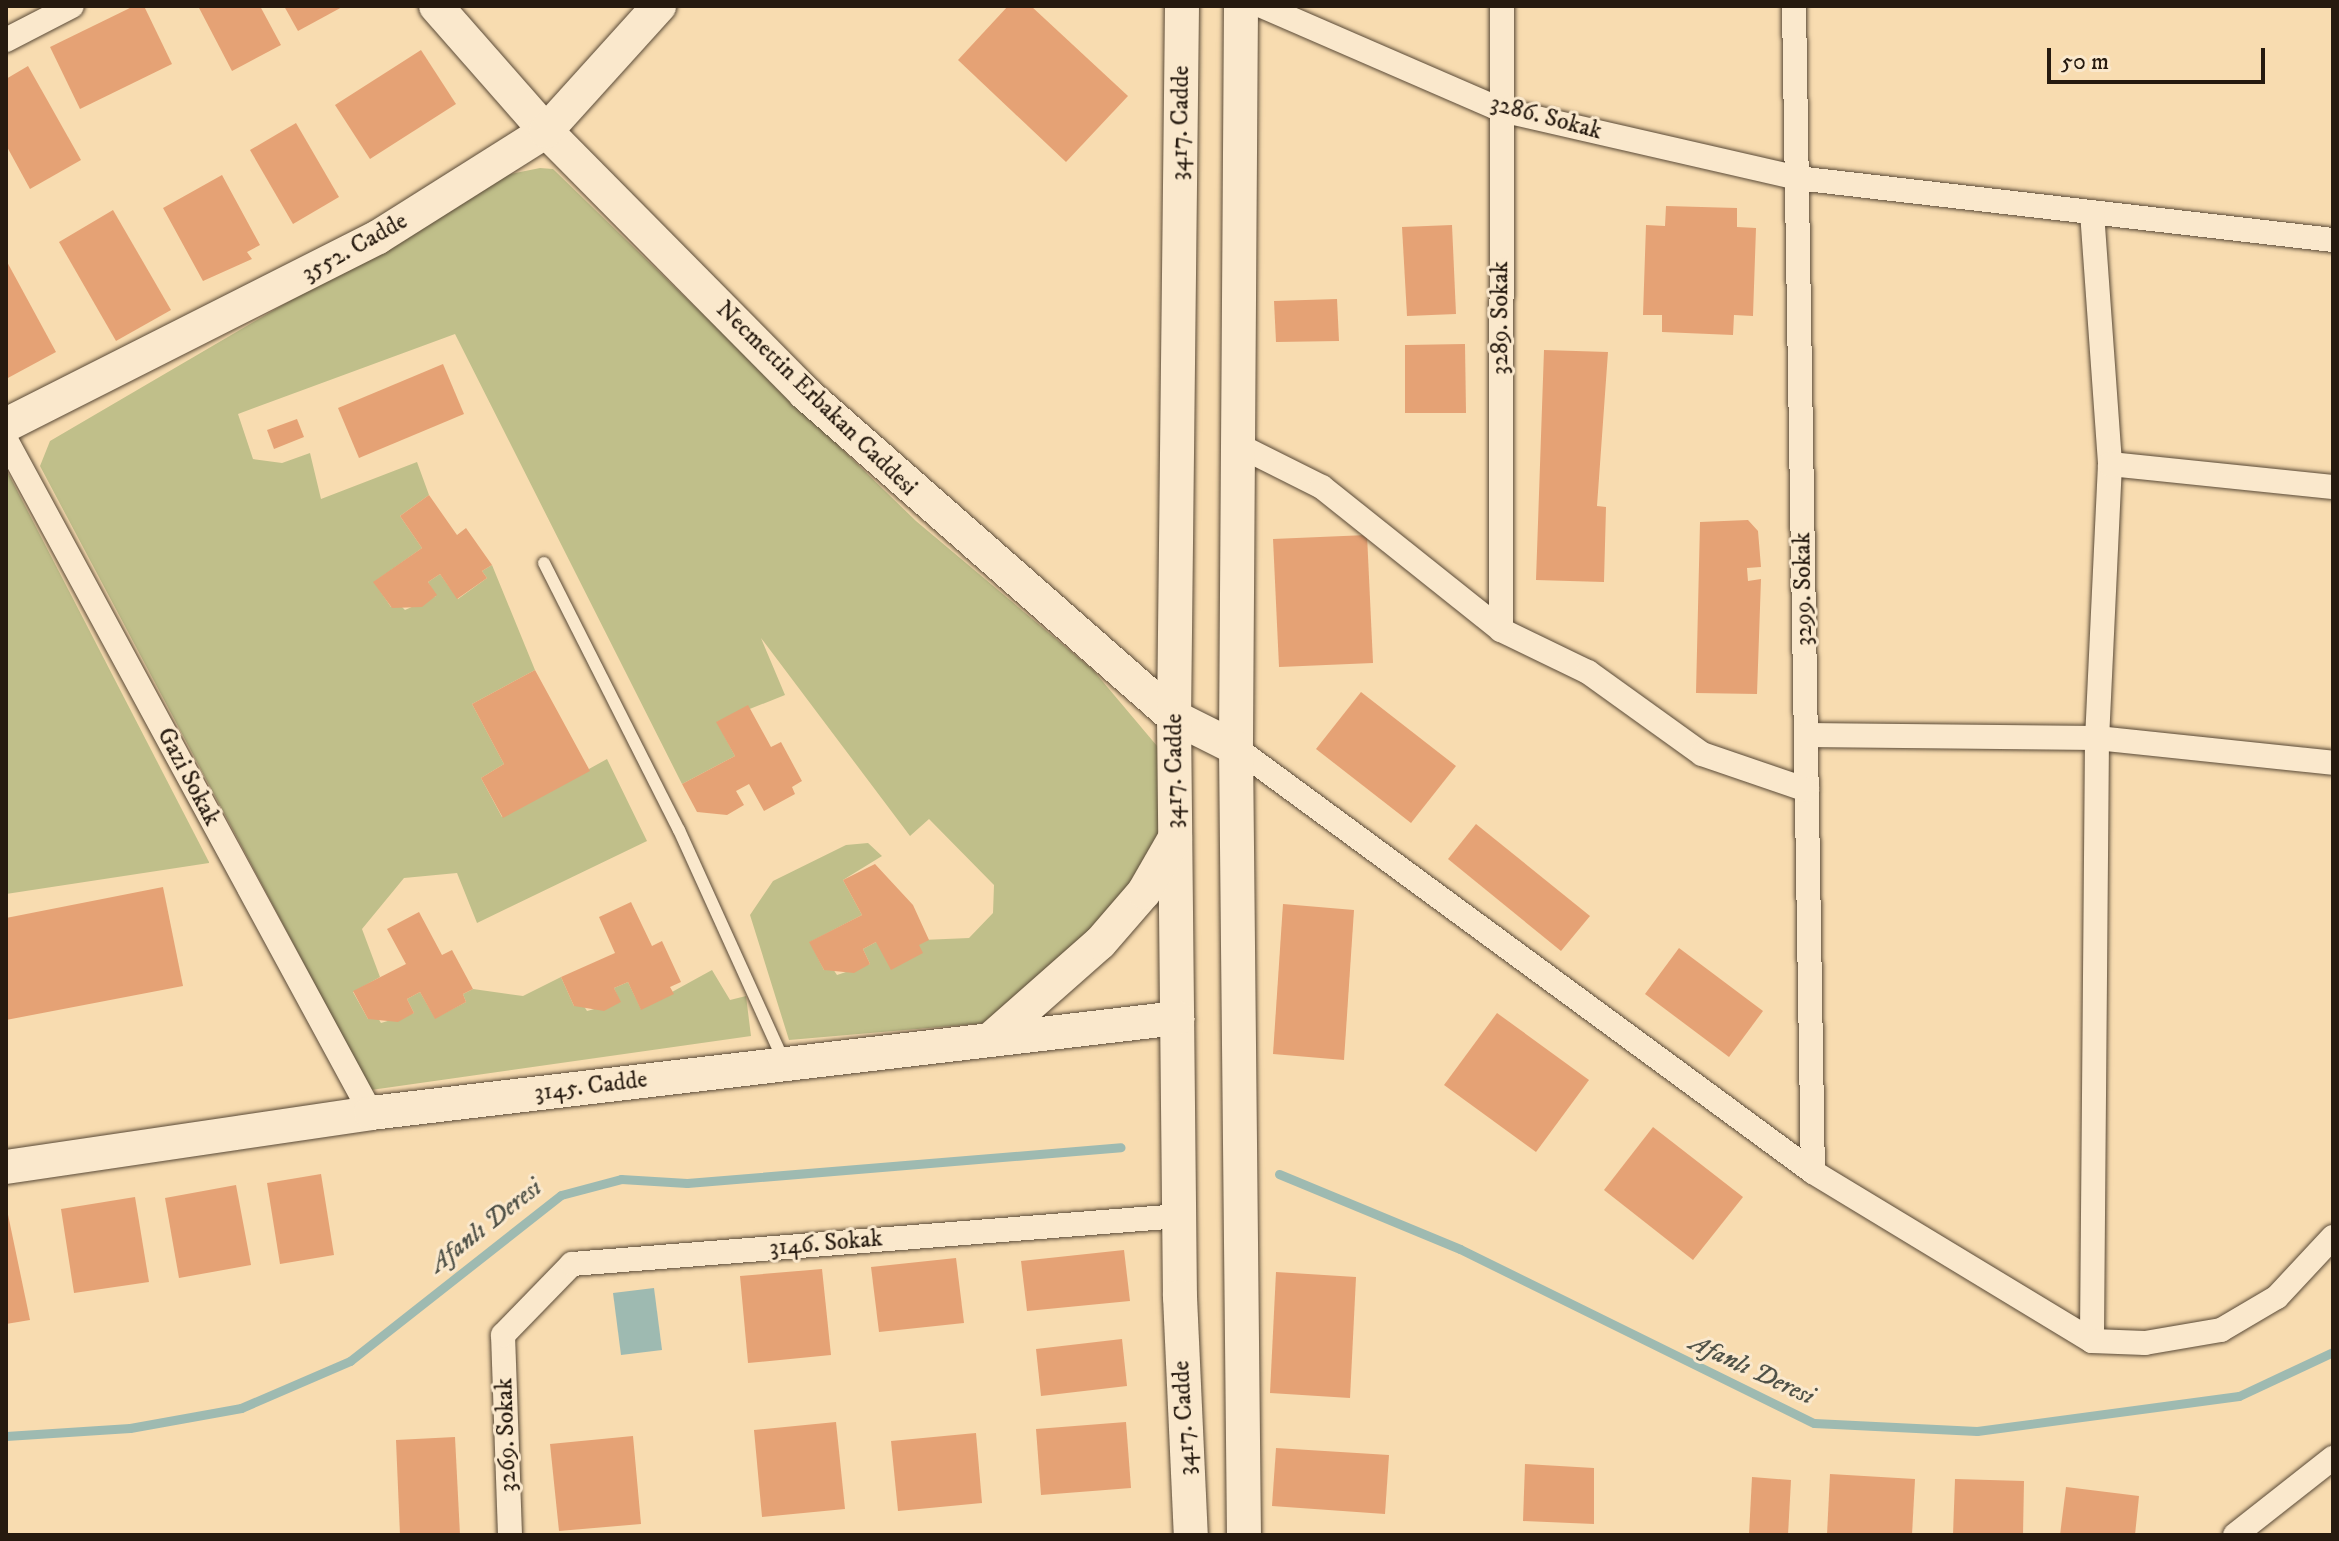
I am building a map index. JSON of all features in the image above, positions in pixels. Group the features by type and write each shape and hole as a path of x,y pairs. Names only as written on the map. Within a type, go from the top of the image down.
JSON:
{"street":[{"path":"6,40 72,6"},
{"name":"Necmettin Erbakan Caddesi","path":"436,6 546,131 805,393 1174,717 1236,748"},
{"name":"3552. Cadde","path":"6,425 378,237 546,131 659,6"},
{"name":"3417. Cadde","path":"1182,6 1174,717 1178,1173 1192,1535"},
{"path":"1241,6 1236,748 1244,1535"},
{"name":"3286. Sokak","path":"1262,6 1501,110 1797,178 2333,240"},
{"name":"3289. Sokak","path":"1501,630 1502,6"},
{"name":"3299. Sokak","path":"1794,6 1813,1172"},
{"path":"2092,212 2110,464 2097,738 2092,1341"},
{"name":"Gazi Sokak","path":"6,440 371,1113"},
{"path":"1238,445 1322,487 1501,630 1588,672 1702,754 1807,790"},
{"path":"2110,464 2333,487"},
{"path":"1806,735 2097,738 2333,763"},
{"path":"1236,748 1813,1172 2092,1341 2145,1343 2221,1330 2277,1297 2333,1237"},
{"path":"989,1040 1100,943 1144,892 1175,837"},
{"name":"3145. Cadde","path":"6,1167 371,1113 1177,1018"},
{"name":"3146. Sokak","path":"503,1335 572,1264 1179,1216"},
{"name":"3269. Sokak","path":"503,1335 510,1535"},
{"path":"2235,1535 2333,1458"}],"lane":[{"path":"544,563 679,830 785,1064"}],"shaded area":[{"path":"540,168 553,169 916,521 1093,670 1168,759 1169,833 1137,889 998,1022 789,1040 750,915 773,881 846,845 868,843 882,856 843,880 862,915 810,942 824,970 831,966 837,975 870,964 863,949 876,942 969,938 993,913 994,885 929,819 910,836 761,638 785,695 717,722 735,756 682,784 455,334 238,414 253,459 282,463 310,453 321,499 417,462 429,495 400,516 422,548 374,582 391,607 398,603 405,610 436,596 428,582 440,574 458,599 487,578 482,571 492,565 535,670 472,704 504,764 481,778 502,817 607,759 647,841 477,923 457,873 404,878 362,929 380,977 353,992 368,1019 376,1015 381,1023 414,1013 407,999 420,992 435,1018 466,1002 463,994 473,989 523,996 561,977 574,1006 582,1003 587,1011 620,1002 614,988 628,982 641,1009 712,970 730,1000 746,996 751,1036 371,1090 40,466 50,441 505,175"},
{"path":"6,469 209,862 209,863 6,894"}],"water":[{"path":"654,1288 662,1350 621,1355 613,1293"}],"building":[{"path":"134,6 144,6 172,64 80,109 50,47"},
{"path":"198,6 260,6 281,45 232,71"},
{"path":"284,6 344,6 298,31"},
{"path":"1008,6 1031,6 1128,96 1066,162 958,60"},
{"path":"421,50 456,104 370,159 335,105"},
{"path":"28,66 81,160 30,189 6,145 6,79"},
{"path":"296,123 339,197 293,224 250,150"},
{"path":"222,175 260,245 247,252 252,259 203,281 163,208"},
{"path":"1666,206 1737,208 1737,227 1756,228 1753,316 1734,315 1733,335 1662,332 1662,315 1643,315 1646,225 1665,226"},
{"path":"113,210 171,310 116,341 59,242"},
{"path":"1452,225 1456,314 1407,316 1402,227"},
{"path":"6,260 56,352 6,379"},
{"path":"1337,299 1339,341 1276,342 1274,301"},
{"path":"1465,344 1466,413 1405,413 1405,345"},
{"path":"1544,350 1608,352 1597,506 1606,507 1604,582 1536,580"},
{"path":"443,364 464,414 359,458 338,408"},
{"path":"297,419 304,437 274,449 267,430"},
{"path":"429,495 457,535 466,528 492,565 482,571 487,578 457,599 440,574 428,582 437,595 422,607 392,608 373,582 422,548 400,516"},
{"path":"1748,520 1758,531 1761,567 1747,568 1748,581 1761,579 1757,694 1696,693 1700,522"},
{"path":"1367,535 1373,663 1279,667 1273,539"},
{"path":"535,670 590,771 503,818 481,778 504,764 472,704"},
{"path":"1361,692 1456,766 1411,823 1316,749"},
{"path":"748,705 771,747 781,742 802,781 792,787 795,794 764,811 749,784 736,791 744,805 727,815 697,812 682,784 735,756 716,722"},
{"path":"1476,824 1590,916 1561,951 1448,859"},
{"path":"875,864 913,905 929,940 919,945 923,953 891,970 876,942 863,949 870,964 854,973 824,970 809,942 862,915 843,880"},
{"path":"163,887 183,986 6,1020 6,918"},
{"path":"631,902 652,946 662,941 681,982 670,987 674,994 641,1010 628,982 614,988 621,1002 604,1011 574,1006 561,977 615,953 599,917"},
{"path":"1283,904 1354,910 1344,1060 1273,1054"},
{"path":"419,912 442,955 452,950 473,989 463,994 466,1002 435,1019 420,992 407,999 414,1013 398,1022 368,1019 353,991 406,964 387,929"},
{"path":"1679,948 1763,1011 1729,1057 1645,994"},
{"path":"1497,1013 1589,1080 1536,1152 1444,1085"},
{"path":"1653,1127 1743,1197 1693,1260 1604,1190"},
{"path":"321,1174 334,1255 280,1264 267,1183"},
{"path":"236,1185 251,1265 179,1278 165,1198"},
{"path":"135,1197 149,1282 74,1293 61,1209"},
{"path":"6,1205 30,1320 6,1324"},
{"path":"1124,1250 1130,1301 1027,1311 1021,1261"},
{"path":"956,1258 964,1323 879,1332 871,1267"},
{"path":"822,1269 831,1355 748,1363 740,1276"},
{"path":"1276,1272 1356,1277 1350,1398 1270,1393"},
{"path":"1122,1339 1127,1386 1041,1396 1036,1349"},
{"path":"836,1422 845,1509 762,1517 754,1430"},
{"path":"1126,1422 1131,1488 1041,1495 1036,1429"},
{"path":"976,1433 982,1503 898,1511 891,1441"},
{"path":"633,1436 641,1524 559,1531 550,1444"},
{"path":"455,1437 460,1535 400,1535 396,1440"},
{"path":"1276,1448 1389,1455 1385,1514 1272,1506"},
{"path":"1525,1464 1594,1468 1594,1524 1523,1521"},
{"path":"1830,1474 1915,1479 1912,1535 1827,1535"},
{"path":"1752,1477 1791,1480 1788,1535 1749,1535"},
{"path":"1955,1479 2024,1481 2023,1535 1953,1535"},
{"path":"2066,1487 2139,1496 2135,1535 2060,1535"}],"waterway":[{"name":"Afanlı Deresi","path":"6,1436 130,1428 241,1408 350,1361 561,1195 621,1179 687,1183 1121,1147"},
{"name":"Afanlı Deresi","path":"1279,1174 1460,1249 1814,1423 1977,1431 2239,1396 2333,1352"}]}
